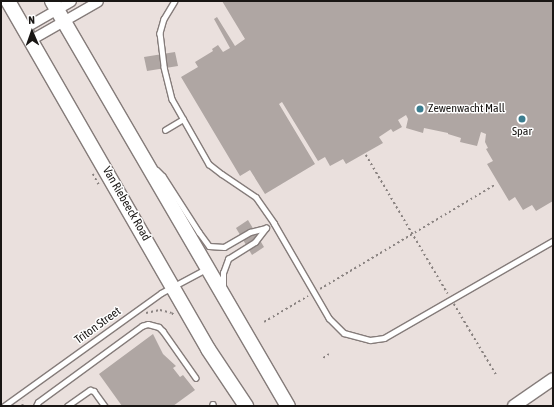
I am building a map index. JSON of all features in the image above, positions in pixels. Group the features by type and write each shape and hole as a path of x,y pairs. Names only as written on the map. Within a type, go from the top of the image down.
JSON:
{"main road":[{"name":"Van Riebeeck Road","path":"8,1 208,349 246,406"},
{"path":"57,10 288,406"},
{"path":"514,406 553,379"}],"street":[{"path":"27,34 57,10 71,1"},
{"path":"27,34 57,10 98,1"}],"lane":[{"path":"175,1 161,25 161,40 169,90 183,119 209,164 256,197 274,223 328,318 340,330 348,335 370,340 384,338 553,241"},
{"path":"165,130 183,119"},
{"path":"142,155 163,176 198,232 209,246 224,247 250,232 266,228 255,242 228,259 223,279 224,296"},
{"name":"Triton Street","path":"4,406 161,293 207,268"},
{"path":"36,406 38,402 142,326 148,324 159,327 163,331 196,378"},
{"path":"67,406 90,390 94,391 105,406"}],"path":[{"path":"366,155 497,376"},
{"path":"92,174 100,185"},
{"path":"264,322 496,184"},
{"path":"142,316 148,312 160,310 172,313 176,317"},
{"path":"323,358 329,354"},
{"path":"22,406 24,400"}],"building":[{"name":"Zewenwacht Mall","path":"222,1 553,1 553,201 536,211 532,205 523,210 515,197 509,201 487,164 493,161 486,149 488,148 485,142 486,134 481,132 477,146 460,142 461,138 448,133 424,128 423,133 406,128 408,119 406,115 398,120 402,127 393,132 391,129 379,137 383,143 346,164 343,159 330,166 325,157 318,161 282,102 279,104 315,164 265,194 250,170 240,176 181,77 198,67 195,62 213,51 212,49 218,45 223,52 230,48 214,19 217,17 235,46 245,39"},
{"path":"175,52 178,66 147,71 144,57"},
{"path":"248,220 264,247 252,255 236,228"},
{"path":"153,334 163,354 176,366 173,368 180,377 183,375 195,390 173,406 122,406 99,374"}],"place":[{"name":"Zewenwacht Mall","path":"420,109"},
{"name":"Spar","path":"522,119"}]}
